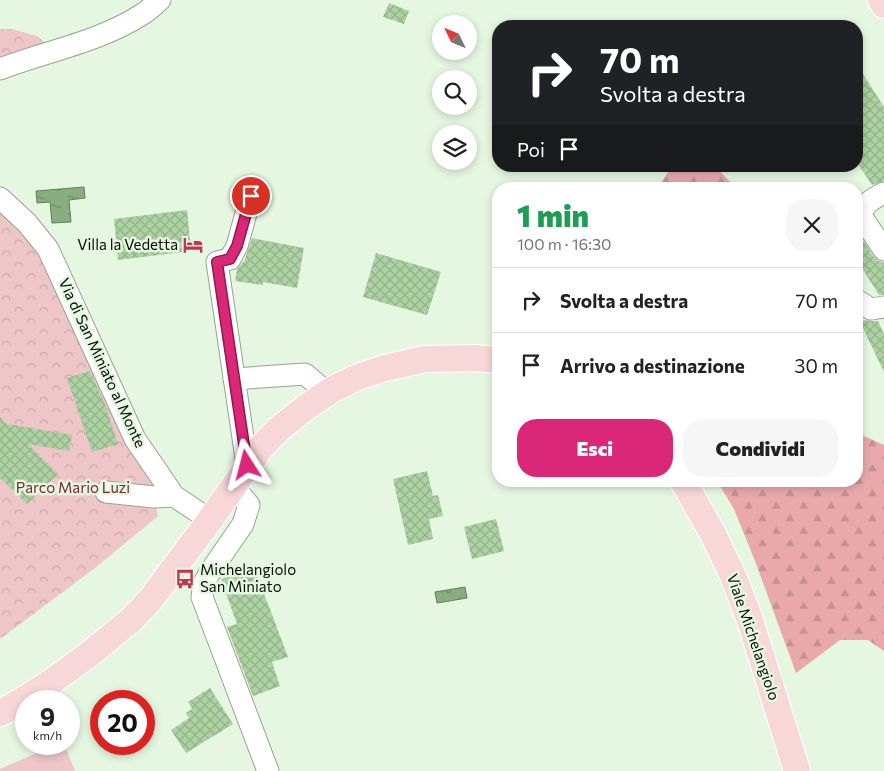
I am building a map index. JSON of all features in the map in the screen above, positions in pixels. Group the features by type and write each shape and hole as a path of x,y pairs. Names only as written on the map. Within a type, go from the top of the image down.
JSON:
{"main road":[{"path":"881,0 884,5"},
{"path":"0,713 51,682 87,656 130,620 151,599 262,446 305,408 327,393 358,377 385,368 425,359 492,359"},
{"name":"Viale Michelangiolo","path":"686,487 713,534 734,578 750,620 797,771"}],"street":[{"path":"0,69 111,31 142,14 160,0"},
{"path":"863,208 884,193"},
{"path":"251,196 237,246 230,259 217,262 234,379 240,476 249,505 243,524 204,583 202,597 268,771"},
{"name":"Via di San Miniato al Monte","path":"0,198 27,223 48,249 135,439 174,496 210,520"},
{"path":"863,218 884,250"},
{"path":"863,304 871,308 884,307"},
{"path":"234,379 305,374 327,393"},
{"path":"106,492 154,497 174,496"}],"green space":[{"path":"0,29 12,29 37,36 48,45 0,61"},
{"path":"668,172 721,172 730,182 662,182"},
{"name":"Parco Mario Luzi","path":"0,207 44,252 151,476 158,516 95,568 0,639"},
{"path":"863,435 884,445 884,651 868,640 840,640 796,673 734,509 721,487 863,487"},
{"path":"32,755 68,755 75,771 0,771 0,769"}],"water":[{"path":"84,187 85,198 69,200 71,222 52,223 50,202 37,203 36,191"},
{"path":"465,587 467,598 437,603 435,592"}],"building":[{"path":"389,3 409,11 404,24 383,17"},
{"path":"863,74 884,107 884,181 872,185 863,172"},
{"path":"187,210 191,251 118,260 114,219"},
{"path":"252,238 304,248 297,288 263,282 263,285 235,281 237,269 244,262"},
{"path":"863,240 874,257 884,263 884,295 879,295 863,270"},
{"path":"376,253 441,272 427,315 363,297"},
{"path":"863,321 878,321 884,334 884,372 863,328"},
{"path":"90,371 104,402 118,444 92,452 67,378"},
{"path":"0,417 7,424 72,435 69,451 28,444 58,474 27,504 0,478"},
{"path":"427,471 433,496 438,495 443,516 429,519 433,539 408,545 393,479"},
{"path":"496,519 504,551 472,559 464,527"},
{"path":"254,567 288,657 272,662 280,686 253,696 227,627 237,624 221,579"},
{"path":"210,688 233,724 186,753 171,730 189,718 186,713 192,709 188,702"}],"place":[{"name":"Villa la Vedetta","path":"193,245"},
{"name":"Michelangiolo San Miniato","path":"185,579"}],"route":[{"path":"247,465 217,262 230,259 237,246 251,196"}]}
